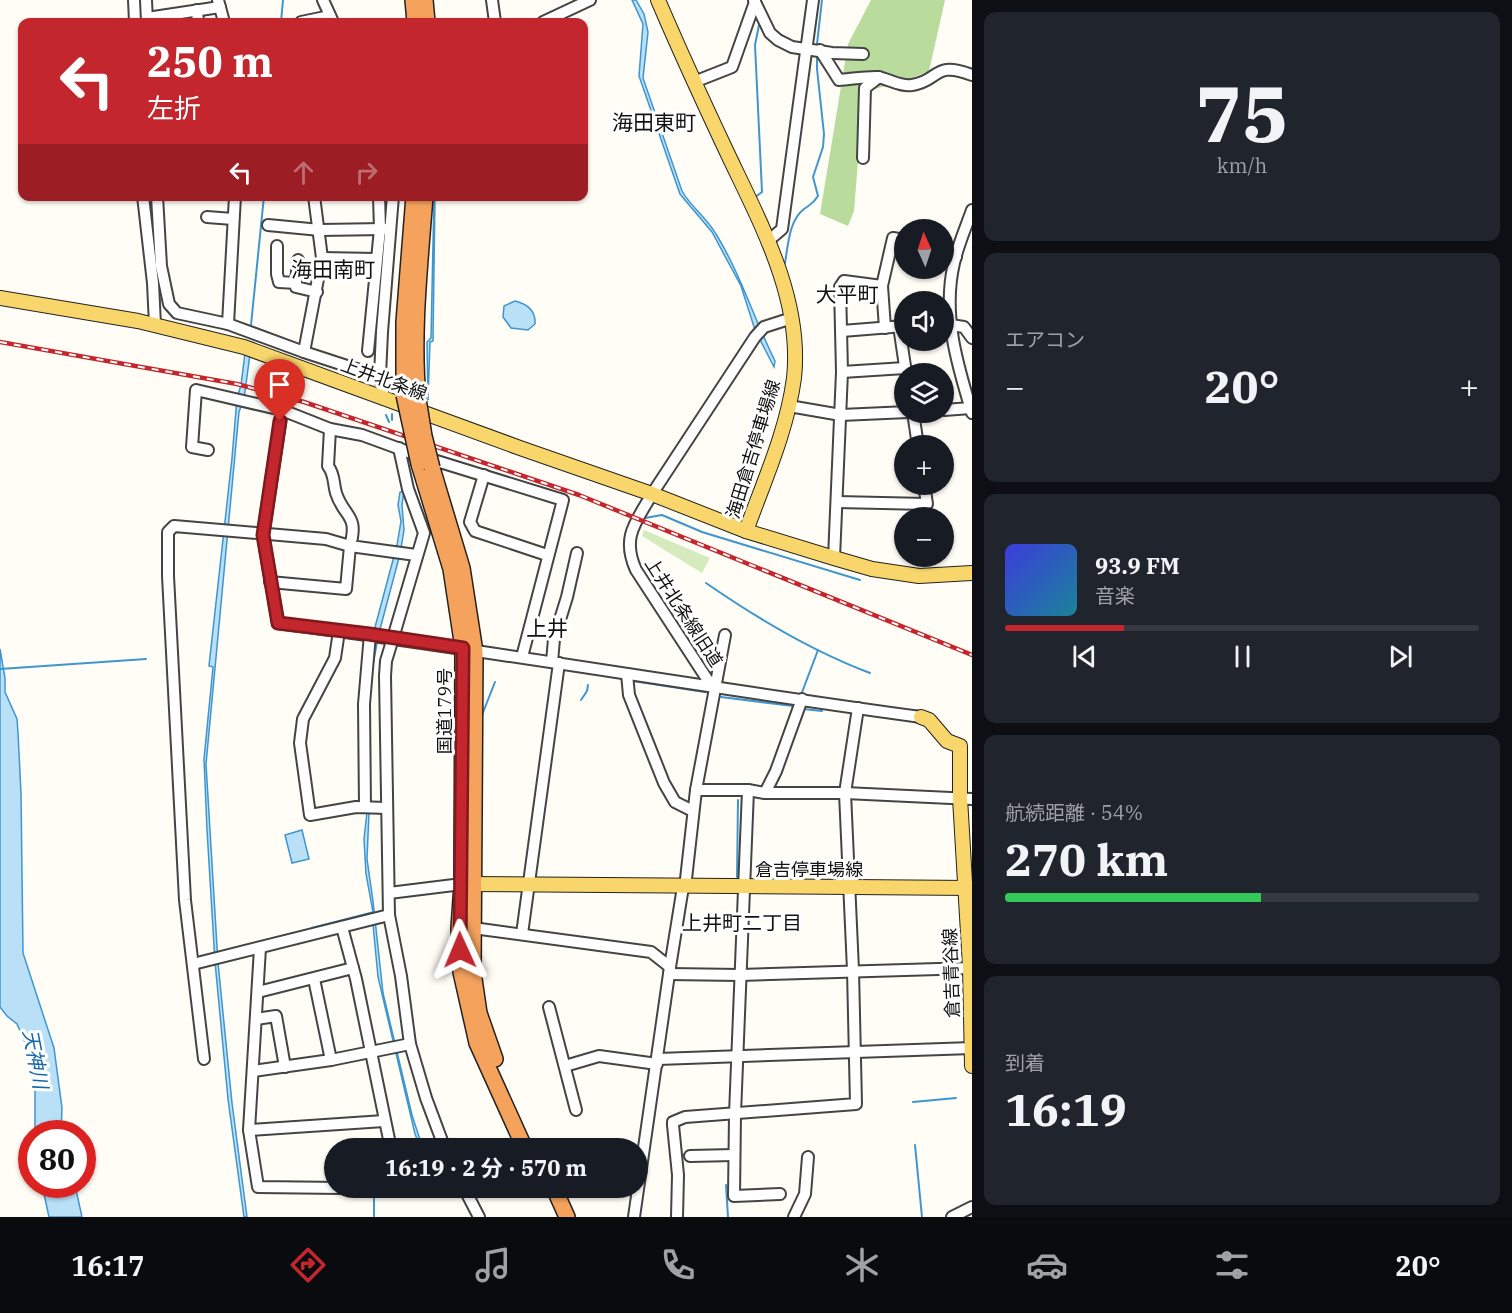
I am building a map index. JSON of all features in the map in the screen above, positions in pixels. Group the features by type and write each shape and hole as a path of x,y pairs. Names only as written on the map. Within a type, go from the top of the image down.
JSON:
{"highway":[{"path":"413,0 415,18"},
{"path":"425,0 427,18"},
{"name":"国道179号","path":"414,201 404,322 411,397 424,436 425,466 462,568 469,650 468,884 473,928 473,972 479,1013 498,1066 531,1138"},
{"name":"国道179号","path":"411,397 425,201"},
{"name":"国道179号","path":"468,884 459,928 461,972 468,1011 477,1043 520,1138"},
{"path":"547,1198 556,1217"},
{"path":"558,1198 567,1217"}],"main road":[{"name":"海田倉吉停車場線","path":"658,0 768,241 792,318 795,352 789,406 746,531 872,569 919,576 972,573"},
{"name":"上井北条線","path":"0,298 138,321 244,347 652,494 746,531"},
{"path":"921,717 929,720 947,741 966,746 968,887"},
{"name":"倉吉停車場線","path":"468,884 968,887"},
{"name":"倉吉青谷線","path":"968,887 972,1066"}],"street":[{"path":"134,0 135,18"},
{"path":"146,0 147,18"},
{"path":"323,0 332,18"},
{"path":"492,0 494,18"},
{"path":"552,18 590,0"},
{"path":"768,241 782,229 813,0"},
{"path":"694,82 732,67 754,1"},
{"path":"754,1 770,33 792,47 832,53 863,54"},
{"path":"157,18 219,4"},
{"path":"197,10 198,18"},
{"path":"820,50 839,80 879,77 891,82 913,85 938,71 947,69 972,75"},
{"path":"863,158 865,88 879,77"},
{"path":"144,201 153,283 155,325"},
{"path":"157,201 161,266 170,304 177,313 228,324 304,352 380,375"},
{"path":"228,324 235,201"},
{"path":"304,352 322,258 315,201"},
{"path":"380,201 385,229 380,375 384,399"},
{"path":"368,351 376,260 392,201"},
{"path":"950,291 956,257 972,210"},
{"path":"207,217 233,219"},
{"path":"268,225 320,230 385,229"},
{"path":"885,328 882,286 894,238"},
{"path":"278,246 279,282 296,283"},
{"path":"322,258 376,260"},
{"path":"298,260 296,287 317,292"},
{"path":"834,558 842,372 840,287 844,281 882,286"},
{"name":"上井北条線旧道","path":"792,318 764,327 755,337 638,519 628,542 631,559 707,679 715,687 921,717"},
{"path":"954,325 964,327 972,338"},
{"path":"842,331 894,327"},
{"path":"954,351 971,410 954,410"},
{"path":"842,372 894,371"},
{"path":"208,450 192,447 196,390 282,410 330,429 362,435 563,500 522,657"},
{"path":"789,406 841,415 894,413"},
{"path":"282,410 263,535 278,623 370,634 715,687"},
{"path":"270,582 346,589 353,520 336,494 333,472 328,466 330,429"},
{"path":"399,448 408,489 424,533 386,661 389,915 401,976 410,1044 441,1138"},
{"path":"484,475 470,522 475,531 548,555"},
{"path":"837,502 927,504 926,495"},
{"path":"204,1059 185,900 168,576 168,532 174,526 326,539 350,546 416,555"},
{"path":"522,934 556,662 554,639 577,553"},
{"path":"339,631 335,658 303,719 300,743 310,815 356,807 387,808"},
{"path":"365,807 364,704 370,634"},
{"path":"634,1217 670,970 685,885 696,790 725,635"},
{"path":"627,674 630,695 660,774 675,802 693,812"},
{"path":"765,793 776,771 802,699"},
{"path":"677,1217 678,1175 673,1122 685,1117 856,1104 845,793 858,708"},
{"path":"696,790 966,798"},
{"path":"748,790 735,1114 734,1196 780,1194"},
{"path":"389,893 468,884"},
{"path":"194,964 389,915"},
{"path":"342,927 353,968 388,1138"},
{"path":"473,928 651,952 670,970 740,975 971,968"},
{"path":"260,948 249,1130 258,1187 324,1188"},
{"path":"258,992 353,968"},
{"path":"314,979 331,1060"},
{"path":"549,1007 576,1110"},
{"path":"256,1019 276,1016 285,1067"},
{"path":"253,1071 331,1060 410,1044"},
{"path":"565,1066 599,1056 658,1061 855,1051 972,1048"},
{"path":"249,1130 384,1121"},
{"path":"690,1156 734,1155"},
{"path":"794,1217 805,1194 808,1157"},
{"path":"469,1198 479,1217"},
{"path":"952,1217 972,1207"}],"green space":[{"path":"871,0 945,0 929,71 868,91 860,136 854,211 848,226 820,214 848,44"},
{"path":"644,530 710,558 702,573 642,536"}],"water":[{"path":"632,0 636,0 644,14 648,32 643,78 682,191 712,228 725,250 775,361 774,367 755,330 741,286 712,232 680,194 639,76 643,24"},
{"path":"435,201 433,341 430,342 428,400 427,342 431,338"},
{"path":"515,301 527,306 534,315 535,324 528,330 511,328 503,317 504,306"},
{"path":"245,353 250,354 244,399 239,412 206,764 218,963 232,1103 247,1217 244,1217 228,1099 215,962 204,759 213,667 209,666 237,398"},
{"path":"404,491 402,505 404,530 400,554 379,633 367,705 374,631 397,545 401,521 398,505 400,492"},
{"name":"天神川","path":"0,649 5,692 17,719 21,793 23,953 54,1048 62,1120 35,1120 35,1065 17,1024 0,1007"},
{"path":"367,705 369,813 367,859 383,993 419,1138 417,1138 415,1134 378,977 372,914 311,928 373,912 366,874 364,839 367,812"},
{"path":"302,830 309,859 292,863 285,835"},
{"path":"45,1198 78,1198 82,1217 49,1217"}],"waterway":[{"path":"281,18 283,0"},
{"path":"817,44 822,0"},
{"path":"754,198 762,192 755,45 759,25"},
{"path":"785,263 795,220 818,196 813,177 823,147 824,134 817,53"},
{"path":"251,325 263,201"},
{"path":"392,414 392,420"},
{"path":"386,415 389,422"},
{"path":"645,518 662,515 702,532 860,580"},
{"path":"706,583 786,633 827,655 870,673"},
{"path":"801,695 818,650"},
{"path":"0,669 146,659"},
{"path":"633,681 705,692"},
{"path":"482,715 495,682"},
{"path":"581,700 588,685"},
{"path":"721,697 793,706"},
{"path":"803,709 822,711"},
{"path":"737,877 738,800"},
{"path":"913,1102 956,1098"},
{"path":"915,1145 922,1217"},
{"path":"726,1185 728,1217"},
{"path":"374,1198 374,1217"}],"railway":[{"path":"0,342 237,384 304,402 579,495 972,655"}],"district":[{"name":"海田東町","path":"654,122"},
{"name":"海田南町","path":"333,269"},
{"name":"大平町","path":"847,294"},
{"name":"上井","path":"547,628"},
{"name":"上井町二丁目","path":"742,922"}],"route":[{"path":"280,421 263,535 278,623 463,648 460,950"}]}
